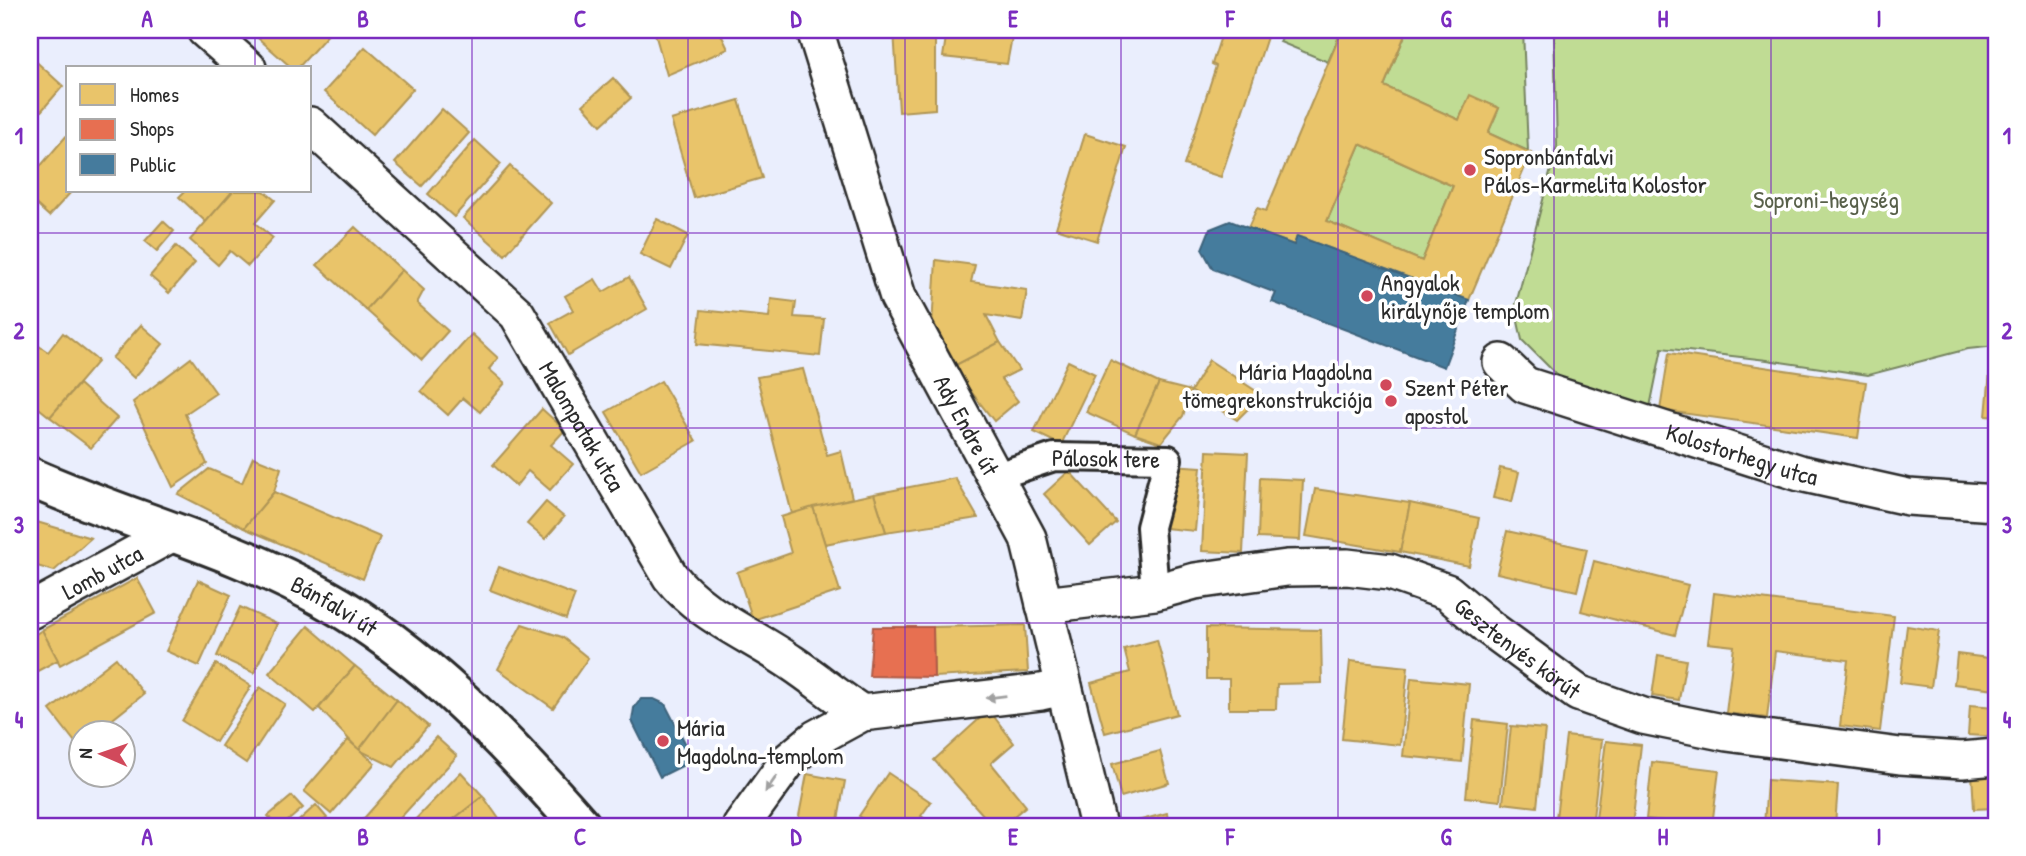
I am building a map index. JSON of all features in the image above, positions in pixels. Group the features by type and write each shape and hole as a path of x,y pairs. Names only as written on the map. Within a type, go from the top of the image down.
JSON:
{"street":[{"path":"205,30 246,66"},
{"name":"Ady Endre út","path":"815,30 898,297 997,476 1028,538 1098,826"},
{"name":"Malompatak utca","path":"312,127 517,314 670,576 683,593 792,663 833,695 862,713"},
{"name":"Kolostorhegy utca","path":"1501,362 1525,385 1800,473 1908,497 1996,503"},
{"name":"Pálosok tere","path":"997,476 1054,457 1168,459 1150,527 1155,592"},
{"name":"Bánfalvi út","path":"30,477 175,532 325,598 407,654 485,722 536,774 581,826"},
{"name":"Lomb utca","path":"30,611 175,532"},
{"name":"Gesztenyés körút","path":"1044,605 1155,592 1195,581 1287,568 1347,567 1390,572 1447,592 1491,629 1578,693 1643,716 1727,733 1900,756 1962,760 1996,757"},
{"path":"741,826 788,761 816,738 862,713 1041,692 1063,687"}],"green space":[{"path":"1285,30 1342,30 1328,62 1280,42"},
{"path":"1407,30 1523,30 1528,151 1488,133 1499,108 1470,96 1459,120 1384,86"},
{"name":"Soproni-hegység","path":"1554,30 1996,30 1996,346 1968,349 1868,375 1662,348 1650,407 1559,377 1522,340 1515,308 1557,146"},
{"path":"1360,144 1453,186 1422,261 1327,221"}],"building: Homes":[{"path":"332,30 300,66 290,66 251,32"},
{"path":"654,30 719,30 728,49 667,75"},
{"path":"894,30 935,30 935,109 899,112"},
{"path":"947,30 1012,37 1007,64 943,57"},
{"path":"1223,30 1246,30 1267,37 1221,177 1184,165 1216,66 1212,64"},
{"name":"Sopronbánfalvi Pálos-Karmelita Kolostor","path":"1342,30 1407,30 1384,86 1459,120 1470,95 1499,108 1488,133 1531,153 1469,300 1297,236 1294,245 1248,228 1257,208 1266,211","holes":["1360,144 1453,186 1422,261 1327,221"]},
{"path":"365,47 413,89 372,135 324,92"},
{"path":"30,56 63,86 30,124"},
{"path":"613,78 631,98 601,125 583,105"},
{"path":"739,100 762,178 694,198 671,120"},
{"path":"442,109 469,133 422,186 395,163"},
{"path":"1085,134 1126,147 1097,241 1056,228"},
{"path":"66,136 66,192 71,192 49,216 30,199 30,178"},
{"path":"475,140 501,164 454,217 428,194"},
{"path":"510,166 551,203 505,255 463,218"},
{"path":"184,192 232,192 206,222 179,197"},
{"path":"232,192 265,192 275,200 255,223 273,238 248,266 230,251 218,265 190,240"},
{"path":"657,219 688,235 671,269 640,254"},
{"path":"163,221 174,231 157,251 145,241"},
{"path":"355,227 402,270 366,310 317,265"},
{"path":"176,246 195,263 169,293 150,276"},
{"path":"936,260 975,265 971,282 1027,290 1022,321 986,315 1000,342 952,367 932,327"},
{"path":"402,270 424,290 417,303 448,331 422,360 366,310"},
{"path":"629,277 647,309 568,355 550,323 573,310 565,296 595,279 603,292"},
{"path":"771,299 796,302 794,317 824,319 820,356 697,344 701,310 769,317"},
{"path":"141,325 163,344 134,378 112,358"},
{"path":"63,333 98,361 50,417 30,401 30,340 48,352"},
{"path":"472,334 498,358 489,369 505,383 480,412 463,398 448,415 421,391"},
{"path":"1000,342 1019,370 1001,379 1018,401 994,421 952,367"},
{"path":"1669,353 1866,382 1858,438 1660,410"},
{"path":"191,358 216,393 185,414 207,464 173,487 133,402"},
{"path":"1110,360 1159,383 1135,434 1086,412"},
{"path":"1209,360 1262,395 1237,420 1191,391"},
{"path":"1991,360 1996,361 1996,417 1986,416"},
{"path":"1068,361 1095,374 1061,445 1034,432"},
{"path":"803,369 827,455 841,451 852,498 792,514 757,377"},
{"path":"661,381 696,441 641,472 606,412"},
{"path":"1159,383 1191,391 1183,416 1161,443 1135,434"},
{"path":"79,384 117,418 91,448 50,417"},
{"path":"542,409 565,430 551,445 573,464 550,490 528,471 516,486 493,465"},
{"path":"1207,451 1248,453 1243,553 1202,551"},
{"path":"253,457 281,468 274,492 244,528 178,494 209,469 242,483"},
{"path":"1171,465 1201,467 1195,531 1165,528"},
{"path":"1500,468 1519,472 1512,502 1493,498"},
{"path":"1069,471 1116,522 1090,545 1044,494"},
{"path":"955,478 978,518 886,532 874,494"},
{"path":"1260,478 1303,480 1300,540 1258,538"},
{"path":"1315,489 1410,503 1400,552 1306,536"},
{"path":"274,492 380,537 363,579 244,528"},
{"path":"874,494 886,532 825,544 813,507"},
{"path":"546,502 564,517 545,539 527,524"},
{"path":"1410,503 1479,518 1469,566 1400,552"},
{"path":"813,507 840,591 753,620 737,572 791,553 781,517"},
{"path":"30,520 91,538 54,571 30,564"},
{"path":"1507,531 1587,549 1577,591 1497,573"},
{"path":"1594,561 1688,585 1675,635 1581,611"},
{"path":"499,567 575,595 566,619 490,590"},
{"path":"137,578 156,613 60,665 42,630"},
{"path":"198,580 231,595 199,666 166,651"},
{"path":"1714,593 1894,616 1880,731 1840,726 1848,660 1775,651 1767,718 1726,713 1734,646 1708,643"},
{"path":"240,607 277,624 254,673 217,656"},
{"path":"522,624 562,637 588,658 553,708 498,669"},
{"path":"1025,625 1028,672 934,677 933,627"},
{"path":"308,626 355,666 315,712 269,673"},
{"path":"1907,626 1939,631 1931,687 1900,683"},
{"path":"1206,628 1321,630 1322,683 1277,684 1276,709 1229,709 1229,679 1206,679"},
{"path":"42,630 58,660 30,675 30,638"},
{"path":"1157,640 1177,714 1105,733 1091,683 1130,672 1124,649"},
{"path":"1957,654 1996,659 1996,689 1954,684"},
{"path":"1658,655 1686,660 1679,700 1652,696"},
{"path":"116,658 144,694 112,720 66,720 66,731 50,710"},
{"path":"1350,661 1408,667 1400,745 1342,739"},
{"path":"216,664 251,686 216,742 182,721"},
{"path":"355,666 397,700 359,750 319,708"},
{"path":"1411,678 1469,684 1462,762 1403,756"},
{"path":"260,687 285,704 246,763 221,746"},
{"path":"33,691 41,711 30,715 30,692"},
{"path":"397,700 428,726 394,767 359,750"},
{"path":"1970,705 1996,707 1996,737 1968,735"},
{"path":"989,710 1014,743 991,763 1026,806 1002,826 993,826 934,760"},
{"path":"1474,720 1508,724 1500,801 1466,797"},
{"path":"1511,726 1545,729 1537,807 1503,803"},
{"path":"1566,736 1602,740 1592,826 1555,826"},
{"path":"436,737 457,756 393,826 357,826"},
{"path":"348,740 375,763 331,814 304,791"},
{"path":"1606,741 1641,745 1632,826 1595,826"},
{"path":"1160,751 1169,783 1121,797 1112,764"},
{"path":"1652,762 1719,770 1712,826 1646,819"},
{"path":"461,772 483,796 445,826 409,826"},
{"path":"888,773 931,802 921,816 936,826 874,826 859,816"},
{"path":"807,774 845,781 837,826 797,826"},
{"path":"1972,774 1996,774 1996,808 1974,809"},
{"path":"1767,780 1838,785 1835,826 1764,826"},
{"path":"292,796 303,808 282,826 277,826 268,816"},
{"path":"483,796 504,826 445,826"},
{"path":"316,805 327,818 318,826 293,826"},
{"path":"1167,813 1170,826 1119,826"}],"building: Shops":[{"path":"873,627 933,627 934,677 869,676"}],"building: Public":[{"name":"Angyalok királynője templom","path":"1230,221 1294,245 1297,236 1469,300 1444,367 1272,302 1276,293 1213,269 1202,249 1210,229"},
{"name":"Mária Magdolna-templom","path":"641,699 654,699 665,704 694,760 660,777 632,721 634,708"}],"place":[{"name":"Sopronbánfalvi Pálos-Karmelita Kolostor","path":"1470,170"},
{"name":"Angyalok királynője templom","path":"1367,296"},
{"name":"Mária Magdolna tömegrekonstrukciója","path":"1386,385"},
{"name":"Szent Péter apostol","path":"1391,401"},
{"name":"Mária Magdolna-templom","path":"663,741"}]}
